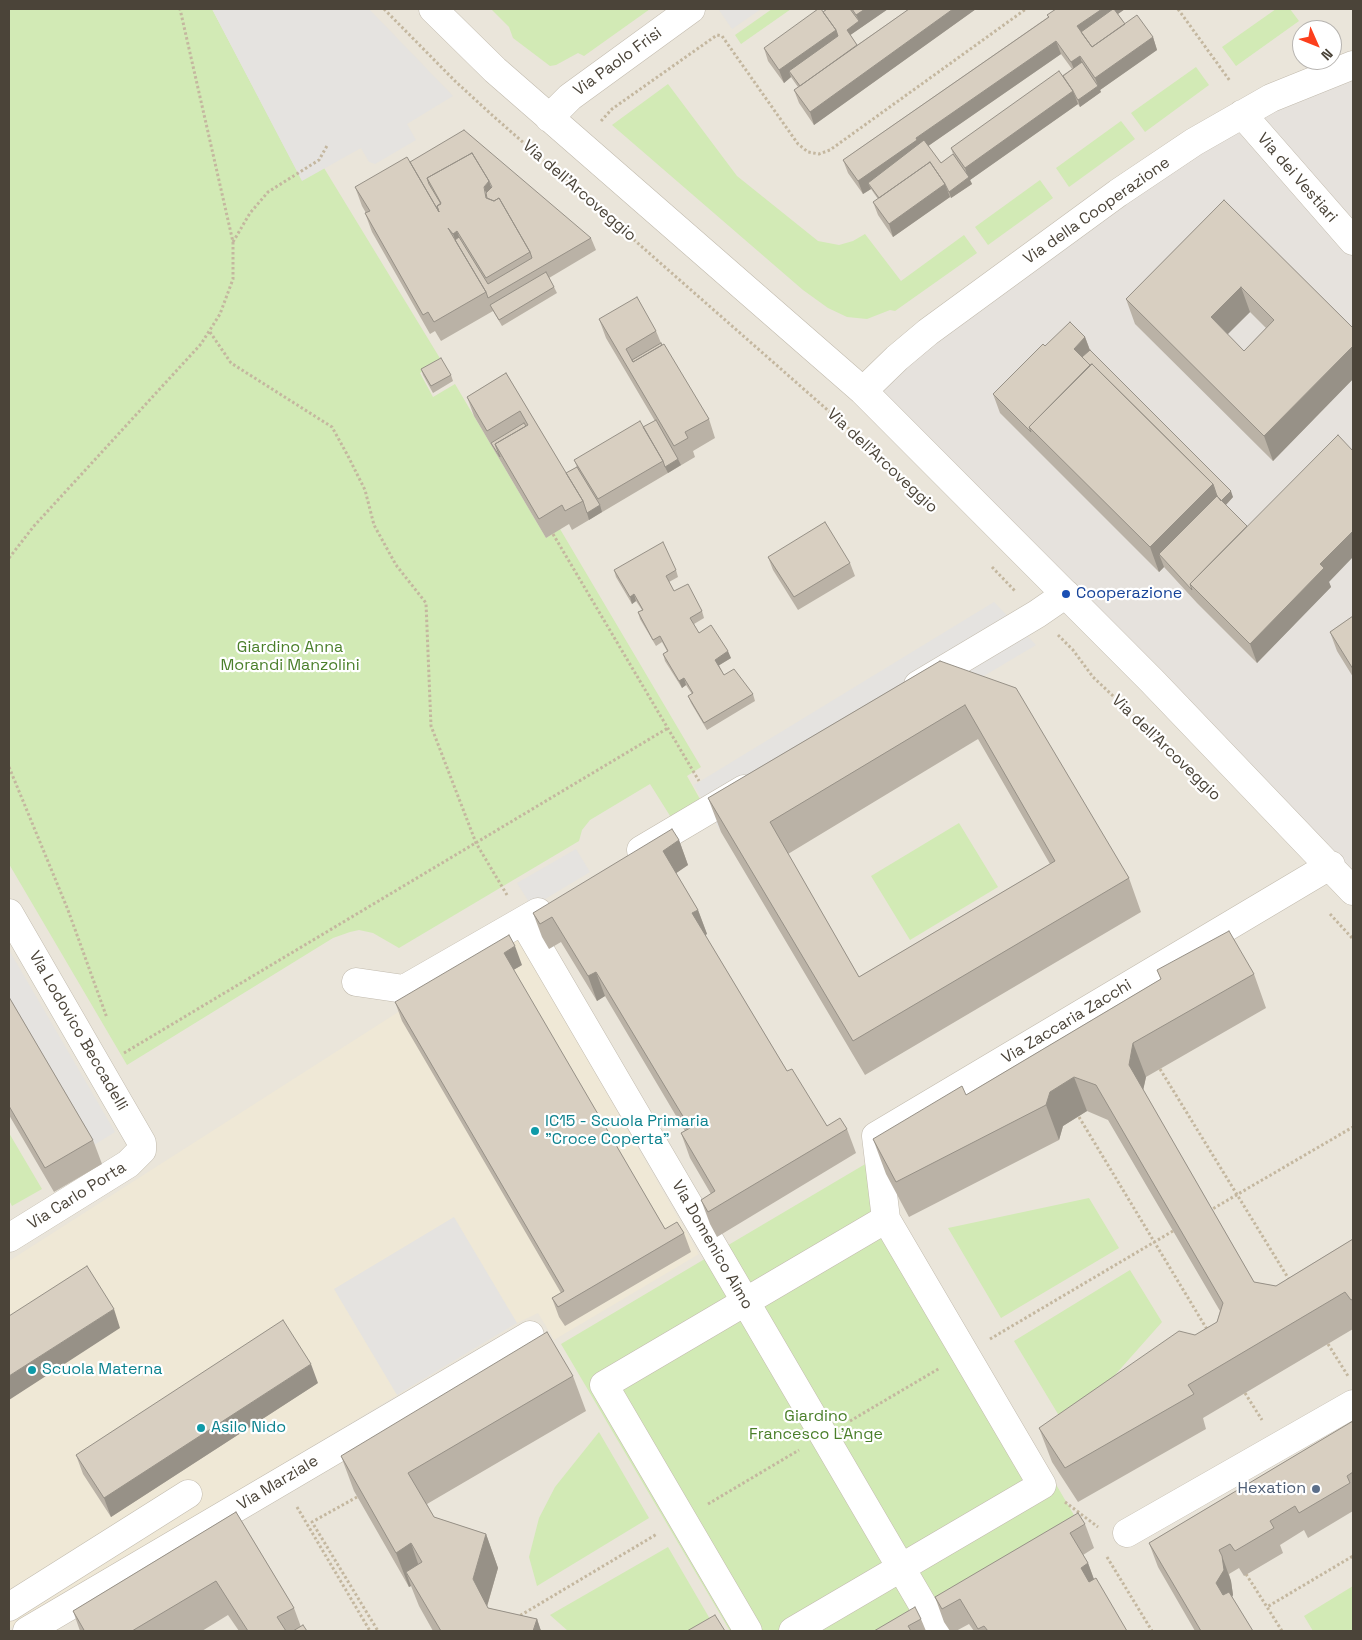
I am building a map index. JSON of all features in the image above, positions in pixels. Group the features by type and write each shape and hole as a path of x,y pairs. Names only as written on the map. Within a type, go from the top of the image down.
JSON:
{"street":[{"name":"Via dell'Arcoveggio","path":"433,9 495,70 548,118 863,391 1066,594 1331,865 1353,891"},
{"name":"Via Paolo Frisi","path":"548,118 570,97 691,9"},
{"name":"Via della Cooperazione","path":"863,391 897,358 928,332 1118,193 1242,114 1271,98 1353,65"},
{"name":"Via dei Vestiari","path":"1242,114 1353,241"},
{"path":"892,700 1037,614 1066,594"},
{"path":"623,862 765,776"},
{"name":"Via Zaccaria Zacchi","path":"886,1219 876,1136 1331,865"},
{"path":"356,982 404,989 556,902"},
{"name":"Via Lodovico Beccadelli","path":"9,913 138,1134 142,1142 142,1150"},
{"name":"Via Domenico Aimo","path":"523,922 938,1631"},
{"name":"Via Carlo Porta","path":"9,1238 128,1164 142,1150"},
{"path":"748,1631 604,1385 886,1219 1042,1485 793,1631"},
{"name":"Via Marziale","path":"27,1631 530,1335"},
{"path":"1121,1536 1353,1404"},
{"path":"9,1607 188,1494"}],"path":[{"path":"9,558 34,526 210,332 227,298 233,280 233,242 180,9"},
{"name":"Via dell'Arcoveggio","path":"384,9 474,98 856,435 934,508"},
{"path":"596,126 612,109 717,35 722,36 798,144 808,152 819,154 830,150 1026,9"},
{"path":"1178,9 1230,81"},
{"path":"233,242 250,213 268,192 319,160 328,144"},
{"path":"210,332 232,363 332,427 365,490 374,525 396,565 426,603 431,726 476,842 523,922"},
{"path":"553,534 714,807"},
{"name":"Via dell'Arcoveggio","path":"989,564 1073,650 1093,677 1205,784"},
{"path":"96,1061 476,842 668,728"},
{"path":"9,767 68,910 107,1020 104,1037 96,1061"},
{"path":"1302,883 1353,939"},
{"path":"1160,1069 1292,1285"},
{"path":"1079,1117 1210,1334"},
{"path":"1207,1212 1353,1127"},
{"path":"1328,1344 1353,1385"},
{"path":"281,1481 370,1631"},
{"path":"1042,1485 1121,1536 1102,1548 1152,1631"},
{"path":"357,1497 312,1522 378,1631"},
{"path":"1267,1607 1353,1556"},
{"path":"1246,1574 1282,1631"}],"shaded area":[{"path":"70,9 1353,9 1353,65 1103,623 1329,845 1353,872 1353,1631 9,1631 9,37"},
{"path":"212,9 369,9 453,96 407,124 416,140 375,164 369,162 361,148 302,181"},
{"path":"761,9 732,29 719,10"},
{"path":"1353,65 1353,872 1329,845 1103,623 863,391 1118,193"},
{"path":"994,602 1036,645 721,832 694,785"},
{"path":"576,849 590,872 532,907 517,883"},
{"path":"517,936 699,1254 554,1340 538,1313 517,1323 10,1628 9,1261"},
{"path":"9,950 115,1132 94,1145 9,998"},
{"path":"454,1217 517,1323 397,1395 334,1289"}],"green space":[{"name":"Giardino Anna Morandi Manzolini","path":"9,9 212,9 302,180 324,168 441,360 420,373 433,397 455,384 546,538 560,529 701,767 687,776 701,801 672,819 650,784 590,820 582,830 579,841 399,948 373,933 359,930 333,938 127,1065 9,864"},
{"path":"491,9 650,9 584,56 578,53 556,65 550,66 513,38 509,27"},
{"path":"772,9 791,9 741,44 735,35"},
{"path":"1276,9 1290,9 1298,20 1292,20 1292,26 1236,66 1222,47"},
{"path":"1196,67 1209,85 1145,132 1131,113"},
{"path":"668,84 737,176 818,241 839,245 853,241 865,234 901,281 964,235 977,253 895,311 890,310 867,319 847,317 828,308 803,290 612,125"},
{"path":"1121,121 1135,139 1069,187 1056,168"},
{"path":"1040,180 1053,198 988,245 975,227"},
{"path":"959,823 998,887 910,940 871,876"},
{"path":"9,1133 42,1189 12,1206 9,1200"},
{"name":"Giardino Francesco L'Ange","path":"867,1163 1081,1527 905,1631 730,1631 561,1344"},
{"path":"1089,1198 1119,1248 1001,1318 948,1228"},
{"path":"1130,1270 1162,1322 1067,1429 1014,1341"},
{"path":"599,1432 649,1518 537,1586 529,1557 539,1518 555,1487"},
{"path":"668,1547 717,1631 568,1631 550,1615"},
{"path":"1353,1586 1353,1631 1313,1631 1304,1616"}],"building":[{"path":"818,9 821,9 836,30 779,70 764,48"},
{"path":"827,9 850,9 859,21 847,30 857,45 800,86 789,71 838,36 823,12"},
{"path":"852,9 865,9 856,15"},
{"path":"909,9 953,9 810,112 794,90"},
{"path":"1056,9 1102,9 1077,26 1092,47 1137,15 1153,37 1095,78 1080,56 1071,62 1056,41 916,138 917,140 858,181 843,160 1049,17 1047,15"},
{"path":"1113,9 1125,24 1092,47 1081,32"},
{"path":"1082,62 1098,86 1078,100 1063,76"},
{"path":"1059,71 1073,91 965,168 951,148"},
{"path":"464,130 591,238 488,298 455,240 459,237 488,284 532,258 530,252 499,198 494,201 487,198 486,193 492,187 472,153 427,178 441,204 437,206 439,212 410,162"},
{"path":"924,140 941,163 953,154 969,177 949,192 930,162 879,198 868,183"},
{"path":"472,153 489,181 484,187 486,198 494,201 499,198 530,252 486,278 457,231 453,234 448,228 486,292 434,322 428,312 423,315 365,213 370,211 355,187 407,157 439,212 437,206 441,203 427,178"},
{"path":"930,162 945,184 889,224 873,202"},
{"path":"1224,200 1353,328 1353,346 1264,436 1126,299","holes":["1241,287 1274,320 1244,351 1211,317"]},
{"path":"546,272 554,287 499,320 490,305"},
{"path":"637,297 656,331 626,349 633,362 664,344 709,419 685,432 688,438 674,446 599,319"},
{"path":"1070,322 1085,337 1074,349 1090,365 1029,427 1031,432 993,394 1043,344 1045,346"},
{"path":"661,343 662,345 633,362 632,360"},
{"path":"1090,350 1231,491 1221,501 1213,484 1092,364 1090,365 1082,357"},
{"path":"441,358 451,375 431,386 421,369"},
{"path":"1092,364 1213,484 1150,547 1029,427"},
{"path":"506,373 583,501 565,511 562,505 539,519 495,444 528,425 520,411 487,431 467,397"},
{"path":"656,420 678,459 665,467 643,427"},
{"path":"640,421 663,461 598,499 574,460"},
{"path":"524,423 526,426 495,444 500,457 491,443"},
{"path":"1338,435 1353,451 1353,531 1320,564 1324,568 1250,644 1190,584"},
{"path":"577,467 600,505 587,513 583,501 566,473"},
{"path":"1217,496 1247,526 1190,584 1192,590 1159,554"},
{"path":"825,522 850,563 794,597 768,557"},
{"path":"663,542 676,570 666,576 674,591 688,584 702,611 690,618 699,633 711,625 728,651 715,660 724,675 734,669 753,694 704,723 688,696 693,693 684,678 679,681 663,654 668,651 660,636 653,640 638,612 643,610 634,594 630,597 614,570"},
{"path":"1353,616 1353,669 1330,632"},
{"path":"940,661 1016,688 1129,878 853,1041 708,798","holes":["965,705 1055,861 859,977 770,822"]},
{"path":"672,829 679,840 663,851 698,910 692,913 787,1071 792,1069 827,1126 840,1118 847,1129 708,1212 701,1200 715,1191 681,1133 690,1128 596,972 588,976 552,917 540,924 533,913"},
{"path":"1229,931 1254,974 1133,1043 1129,1065 1254,1282 1276,1286 1353,1239 1353,1299 1351,1300 1345,1292 1188,1385 1194,1394 1065,1468 1039,1428 1179,1331 1195,1335 1217,1322 1223,1303 1096,1085 1074,1077 1050,1092 1046,1105 896,1182 873,1139 962,1086 966,1095 1161,979 1157,970"},
{"name":"IC15 - Scuola Primaria \"Croce Coperta\"","path":"509,935 515,946 504,953 665,1229 677,1222 684,1233 558,1307 552,1298 564,1291 395,1002"},
{"path":"9,997 93,1140 45,1168 9,1106"},
{"path":"87,1266 114,1309 9,1376 9,1316"},
{"name":"Asilo Nido","path":"283,1320 311,1364 104,1498 76,1455"},
{"path":"547,1332 573,1376 408,1473 434,1517 486,1534 473,1579 488,1608 537,1619 533,1631 441,1631 406,1572 422,1562 411,1543 396,1553 341,1456"},
{"path":"1353,1421 1353,1472 1347,1476 1350,1483 1299,1513 1295,1506 1270,1521 1274,1528 1235,1551 1230,1544 1219,1550 1224,1570 1216,1583 1223,1595 1229,1592 1253,1631 1201,1631 1149,1543"},
{"path":"236,1512 294,1608 277,1617 286,1631 248,1631 216,1581 132,1631 82,1631 84,1630 73,1611"},
{"path":"1078,1513 1085,1524 1070,1533 1088,1563 1081,1568 1089,1582 1096,1578 1127,1631 988,1631 984,1626 978,1629 960,1599 942,1609 935,1597"},
{"path":"915,1607 921,1619 908,1626 911,1631 874,1631"},
{"path":"715,1615 725,1631 687,1631"},
{"path":"303,1625 307,1631 293,1631"}],"place":[{"name":"Cooperazione","path":"1066,594"},
{"name":"IC15 - Scuola Primaria \"Croce Coperta\"","path":"535,1131"},
{"name":"Scuola Materna","path":"32,1370"},
{"name":"Asilo Nido","path":"201,1428"},
{"name":"Hexation","path":"1316,1489"}]}
